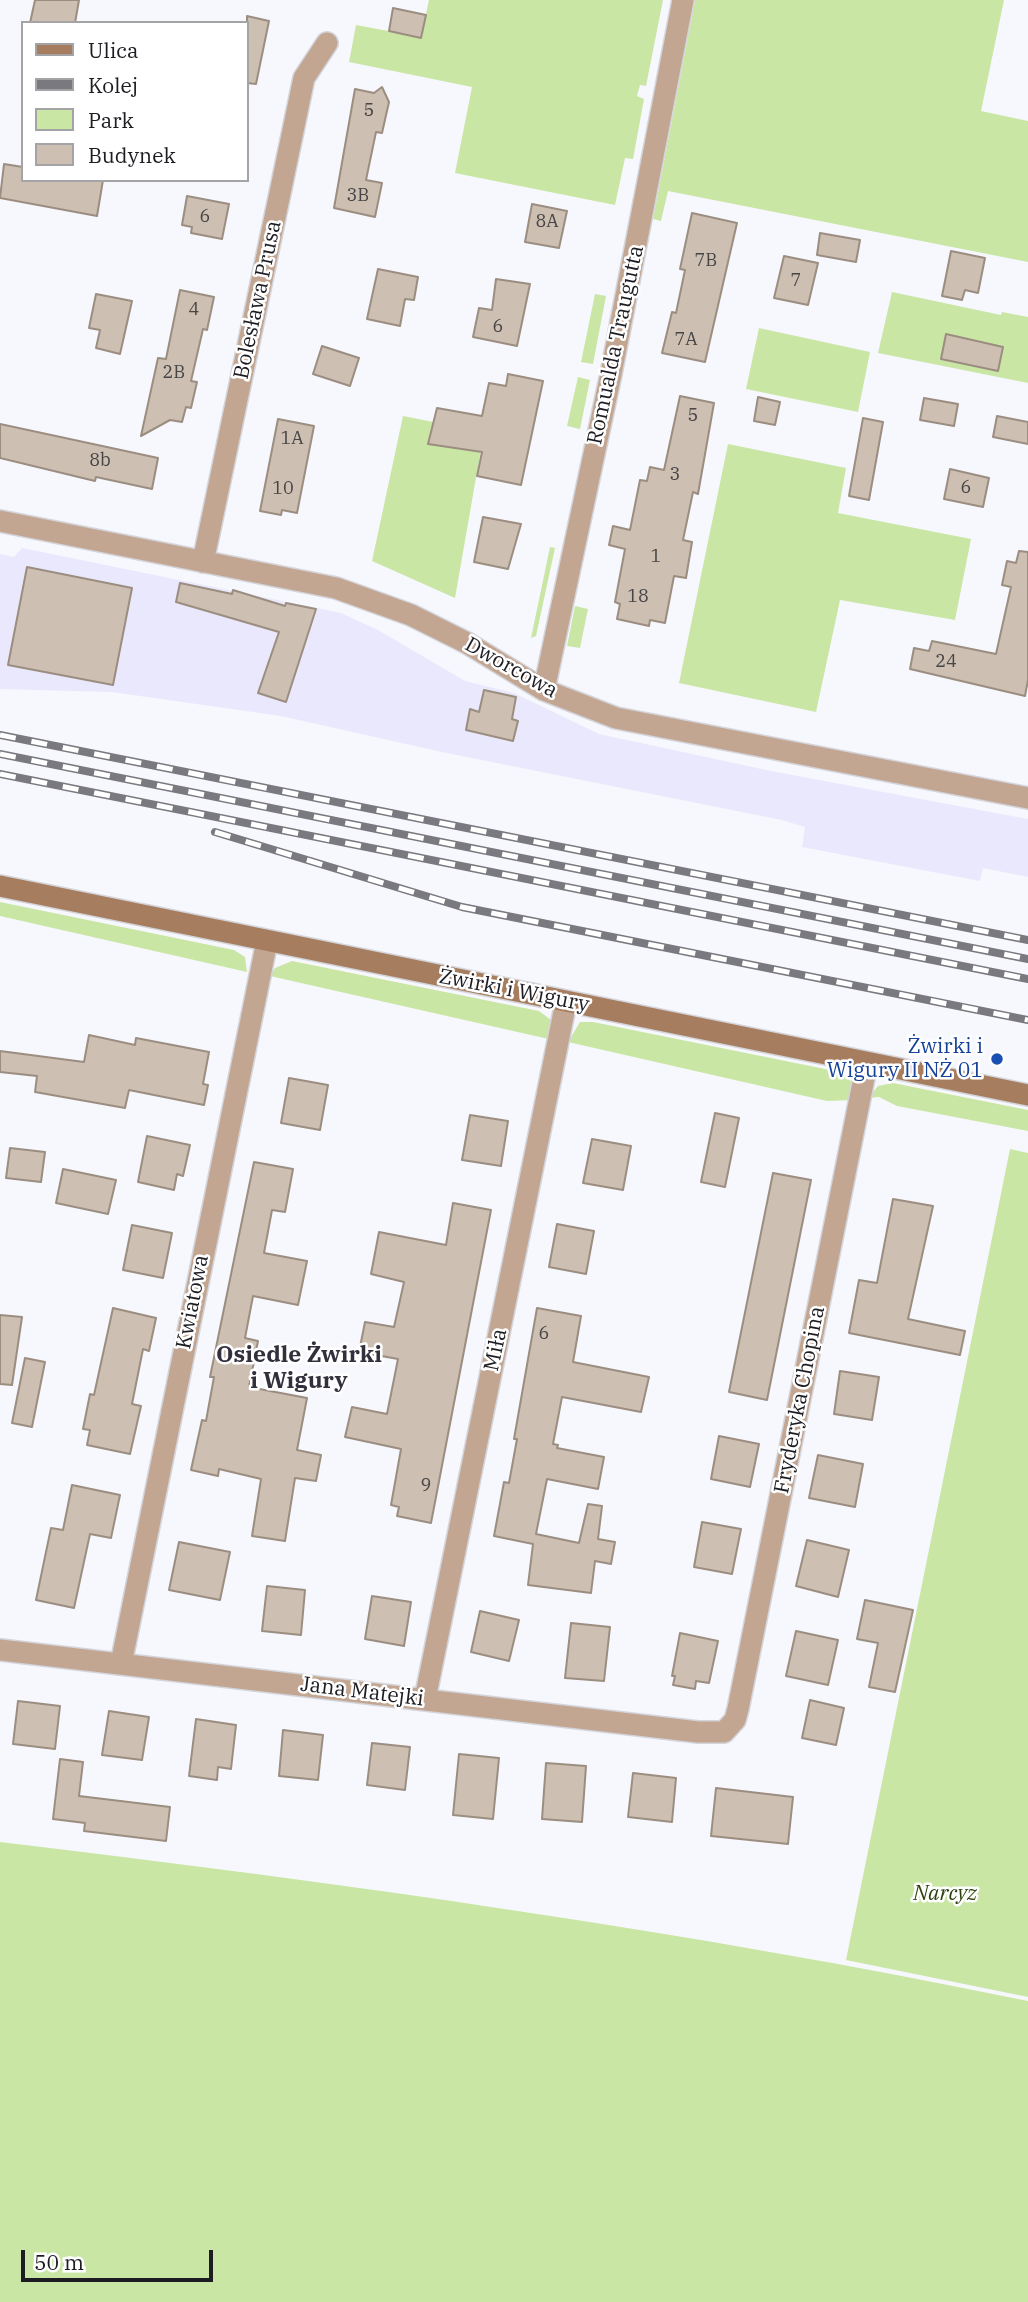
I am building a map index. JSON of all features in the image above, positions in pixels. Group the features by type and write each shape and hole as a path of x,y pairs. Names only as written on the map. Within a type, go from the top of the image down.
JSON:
{"main road":[{"name":"Żwirki i Wigury","path":"0,886 1028,1095"}],"street":[{"name":"Romualda Traugutta","path":"544,690 611,374 683,0"},
{"name":"Bolesława Prusa","path":"203,562 304,78 327,43"},
{"name":"Dworcowa","path":"0,521 336,589 373,599 467,643 544,690 616,718 1028,799"},
{"name":"Kwiatowa","path":"121,1664 267,941"},
{"name":"Miła","path":"425,1699 566,1002"},
{"name":"Fryderyka Chopina","path":"724,1732 735,1720 738,1709 867,1063"},
{"name":"Jana Matejki","path":"0,1650 698,1732 724,1732"}],"shaded area":[{"path":"22,548 341,613 378,630 465,681 514,693 599,734 771,771 1028,819 1028,877 983,868 980,881 802,847 805,827 782,820 442,752 281,716 112,692 0,689 0,554 14,557"}],"green space":[{"path":"429,0 663,0 646,86 640,85 637,96 644,99 633,159 625,158 615,205 455,173 472,87 349,62 356,25 421,37"},
{"path":"695,0 1004,0 981,111 1028,121 1028,262 668,191 661,221 653,219"},
{"path":"892,292 1001,315 1002,312 1028,317 1028,383 878,353"},
{"path":"595,294 606,296 593,364 581,362"},
{"path":"759,328 870,352 858,412 746,389"},
{"path":"578,377 590,380 580,429 567,426"},
{"path":"403,416 484,432 455,598 372,561"},
{"path":"728,444 846,468 838,513 971,539 955,620 840,600 816,712 679,683"},
{"path":"550,547 555,548 536,636 531,638"},
{"path":"575,606 588,609 580,648 567,646"},
{"path":"0,902 234,950 245,957 247,972 0,916"},
{"path":"292,961 539,1011 551,1020 553,1040 270,976 275,968"},
{"path":"580,1022 593,1022 835,1071 851,1081 853,1100 827,1101 568,1042"},
{"path":"893,1083 1028,1110 1028,1131 897,1106 879,1097 868,1098 878,1086"},
{"name":"Narcyz","path":"1010,1149 1028,1153 1028,1997 846,1960"},
{"path":"0,1842 258,1874 516,1911 773,1952 1028,2001 1028,2302 0,2302"}],"building":[{"path":"35,0 79,0 75,21 30,21"},
{"path":"393,8 426,15 421,38 389,31"},
{"path":"247,16 269,21 256,84 248,83"},
{"path":"382,87 389,102 382,133 376,132 366,180 382,183 375,217 334,208 355,89 374,93"},
{"path":"4,164 21,167 21,182 103,182 97,216 0,198"},
{"path":"187,196 229,204 222,239 191,233 192,227 182,225"},
{"path":"532,204 567,211 559,248 525,242"},
{"path":"692,213 737,223 705,362 662,353 672,312 676,313 685,270 680,269"},
{"path":"820,233 860,240 856,262 817,255"},
{"path":"951,251 985,258 978,293 965,290 962,300 942,296"},
{"path":"784,256 818,263 808,305 774,298"},
{"path":"378,269 418,277 414,300 405,299 400,326 367,319"},
{"path":"496,279 530,284 517,346 473,337 479,308 492,310"},
{"path":"180,290 214,297 207,330 203,329 191,381 197,382 191,408 186,407 182,422 170,420 141,436 158,358 166,359"},
{"path":"96,294 132,301 120,354 96,348 100,330 89,328"},
{"path":"946,334 1003,347 998,371 941,359"},
{"path":"322,346 359,358 350,386 313,374"},
{"path":"508,374 543,381 521,485 477,476 482,452 428,444 437,408 482,416 489,383 506,386"},
{"path":"680,396 714,403 698,494 693,492 683,540 692,542 686,578 674,576 665,623 650,620 649,626 617,619 620,604 615,602 625,549 609,545 613,526 630,530 640,480 647,481 650,467 664,470"},
{"path":"758,397 780,402 775,425 754,421"},
{"path":"924,398 958,404 954,426 920,420"},
{"path":"997,416 1028,422 1028,444 993,437"},
{"path":"863,418 883,422 869,500 849,496"},
{"path":"278,419 314,426 297,513 282,510 281,515 260,511"},
{"path":"0,424 158,458 152,489 96,477 95,481 0,458"},
{"path":"950,469 989,478 983,507 944,499"},
{"path":"483,517 521,524 508,569 474,562"},
{"path":"1019,551 1028,552 1028,680 1025,696 910,669 914,648 929,651 932,641 996,654 1011,587 1002,585 1007,561 1016,563"},
{"path":"27,567 132,588 113,685 8,665"},
{"path":"180,583 232,594 233,590 285,606 286,603 316,609 286,702 258,693 279,632 176,602"},
{"path":"484,690 516,697 512,719 518,721 513,741 466,730 470,709 479,712"},
{"path":"89,1035 135,1045 136,1038 209,1052 203,1084 208,1085 204,1105 129,1090 125,1108 35,1092 37,1076 0,1072 0,1051 84,1062"},
{"path":"289,1078 328,1085 320,1130 281,1123"},
{"path":"715,1113 739,1118 725,1187 701,1182"},
{"path":"470,1115 508,1121 501,1166 462,1160"},
{"path":"147,1136 190,1145 183,1176 177,1174 174,1190 138,1182"},
{"path":"592,1139 631,1146 623,1190 583,1183"},
{"path":"10,1148 45,1152 41,1182 6,1178"},
{"path":"254,1162 293,1169 285,1212 272,1210 264,1253 307,1261 298,1305 253,1296 245,1338 258,1341 249,1387 307,1398 297,1450 321,1455 316,1481 295,1478 285,1541 252,1536 261,1479 219,1469 218,1476 191,1470 202,1420 206,1421 214,1377 210,1377"},
{"path":"63,1169 116,1180 108,1214 56,1203"},
{"path":"773,1173 811,1180 767,1400 729,1392"},
{"path":"893,1199 933,1206 908,1319 965,1331 960,1355 849,1333 859,1280 877,1283"},
{"path":"453,1203 491,1210 431,1523 397,1516 399,1507 391,1505 401,1449 345,1437 352,1407 387,1414 398,1359 359,1352 365,1322 394,1327 404,1282 371,1274 379,1232 446,1245"},
{"path":"557,1224 594,1231 586,1274 549,1267"},
{"path":"132,1225 172,1233 163,1278 123,1270"},
{"path":"113,1308 156,1318 149,1351 143,1349 132,1404 141,1406 130,1454 87,1445 90,1430 83,1429 90,1394 94,1395"},
{"path":"537,1308 581,1316 573,1362 649,1377 641,1412 562,1397 553,1444 558,1445 557,1448 604,1457 598,1489 547,1479 536,1534 579,1543 588,1504 602,1506 598,1539 615,1542 611,1564 595,1561 591,1593 528,1585 533,1544 494,1536 504,1482 509,1483"},
{"path":"0,1315 22,1317 12,1385 0,1384"},
{"path":"25,1358 45,1362 32,1427 12,1423"},
{"path":"840,1371 879,1377 872,1420 834,1414"},
{"path":"719,1436 759,1444 750,1487 711,1479"},
{"path":"818,1455 863,1464 855,1507 809,1498"},
{"path":"72,1485 120,1495 111,1538 90,1534 74,1608 36,1600 51,1528 63,1530"},
{"path":"702,1522 741,1529 732,1574 694,1567"},
{"path":"807,1540 849,1550 838,1597 796,1586"},
{"path":"179,1542 230,1552 220,1600 169,1590"},
{"path":"267,1586 305,1590 301,1635 262,1631"},
{"path":"372,1596 411,1602 404,1646 365,1639"},
{"path":"865,1600 913,1610 895,1692 869,1687 878,1643 857,1639"},
{"path":"480,1611 519,1620 509,1661 471,1652"},
{"path":"571,1623 610,1627 604,1681 565,1678"},
{"path":"796,1631 838,1640 828,1685 786,1676"},
{"path":"680,1633 718,1641 709,1683 696,1681 695,1689 673,1685 675,1676 672,1676"},
{"path":"810,1700 844,1708 836,1745 802,1738"},
{"path":"18,1701 60,1706 55,1749 13,1744"},
{"path":"109,1711 149,1717 142,1760 102,1755"},
{"path":"196,1719 236,1725 231,1769 218,1767 217,1780 189,1776"},
{"path":"283,1730 323,1735 318,1780 279,1776"},
{"path":"372,1743 410,1747 405,1790 367,1785"},
{"path":"459,1754 499,1758 493,1819 453,1815"},
{"path":"60,1759 83,1762 79,1796 170,1807 166,1841 84,1831 85,1823 53,1819"},
{"path":"546,1763 586,1766 582,1822 542,1819"},
{"path":"633,1773 676,1778 672,1822 628,1817"},
{"path":"716,1788 793,1797 788,1844 711,1836"}],"railway":[{"path":"0,735 1028,940"},
{"path":"0,754 1028,959"},
{"path":"0,774 1028,979"},
{"path":"215,832 462,907 1028,1020"}],"place":[{"name":"Żwirki i Wigury II NŻ 01","path":"997,1059"}],"district":[{"name":"Osiedle Żwirki i Wigury","path":"299,1368"}]}
